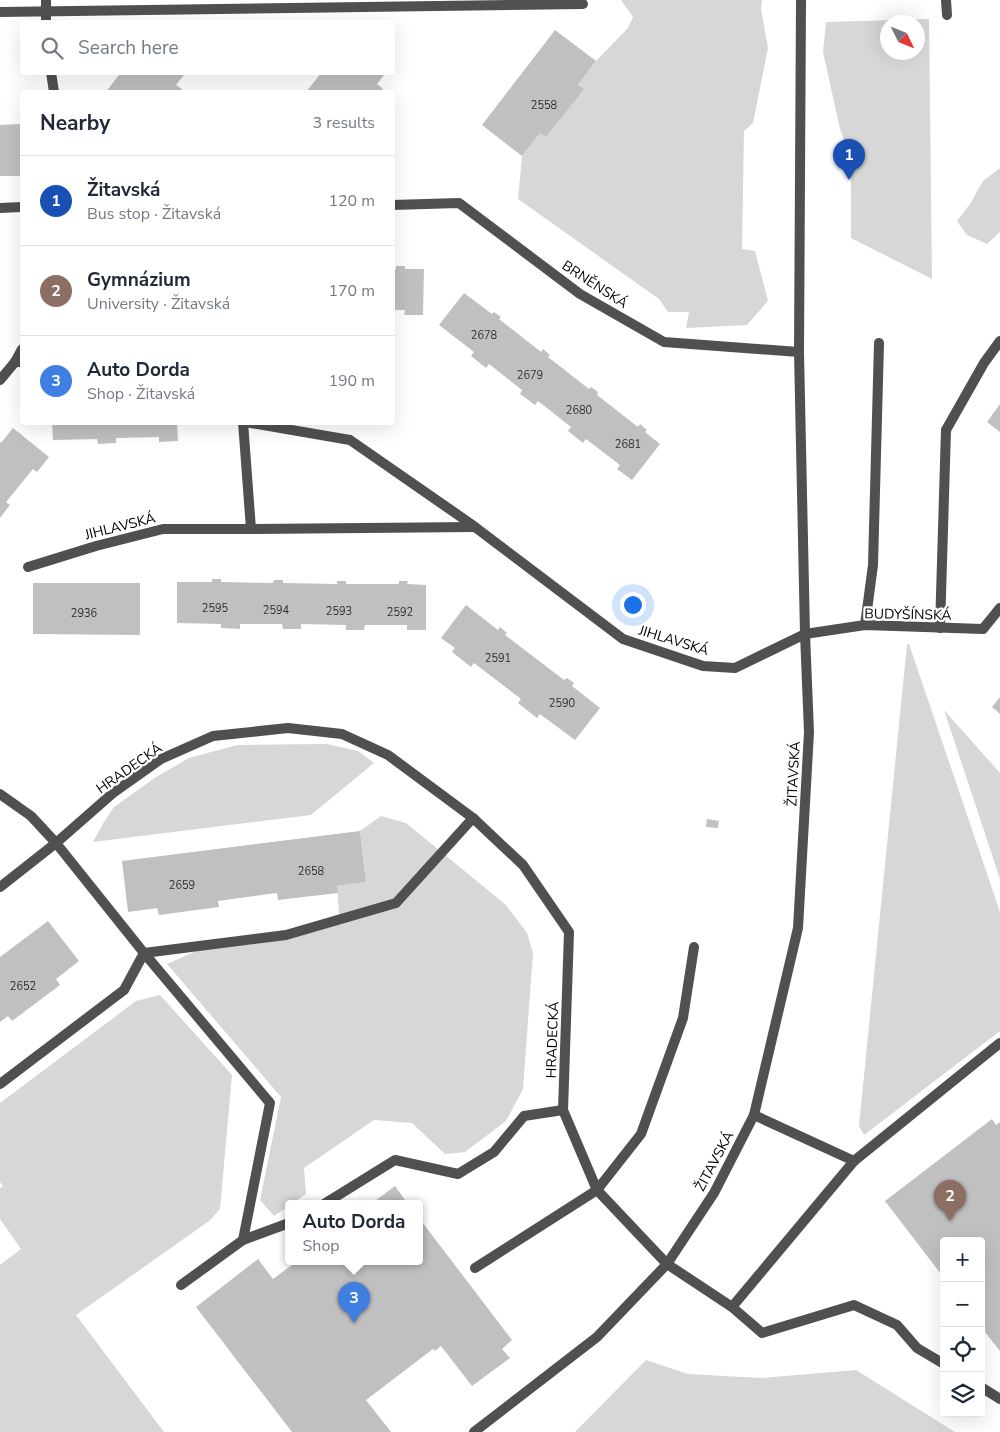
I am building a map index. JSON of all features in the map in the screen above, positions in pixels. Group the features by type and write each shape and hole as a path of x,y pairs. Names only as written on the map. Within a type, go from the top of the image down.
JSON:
{"street":[{"path":"46,0 46,20"},
{"name":"ŽITAVSKÁ","path":"474,1432 597,1337 667,1264 714,1193 754,1115 798,928 809,732 799,352 801,0"},
{"path":"946,0 947,16"},
{"path":"0,12 583,4"},
{"path":"52,75 54,90"},
{"name":"BRNĚNSKÁ","path":"395,205 459,203 580,294 664,342 799,352"},
{"path":"0,208 20,207"},
{"path":"940,628 946,430 984,363 1000,341"},
{"path":"866,625 873,565 879,342"},
{"path":"0,380 19,362"},
{"name":"JIHLAVSKÁ","path":"244,425 251,529"},
{"name":"JIHLAVSKÁ","path":"262,425 350,440 474,527 624,639 704,666 735,668 805,634"},
{"name":"JIHLAVSKÁ","path":"28,566 163,529 474,527"},
{"name":"BUDYŠÍNSKÁ","path":"805,634 866,625 983,629 1000,608"},
{"name":"HRADECKÁ","path":"0,887 56,843 113,793 161,759 213,736 288,728 342,734 388,755 473,818 523,865 569,932 563,1110 596,1190 667,1264 732,1307 762,1334 854,1305 897,1325 917,1348 940,1362"},
{"path":"0,794 31,816 56,843 144,953 270,1103 243,1240"},
{"path":"144,953 286,935 396,903 473,818"},
{"path":"475,1268 596,1190 641,1134 683,1018 694,947"},
{"path":"0,1084 124,990 144,953"},
{"path":"732,1307 854,1161 1000,1043"},
{"path":"330,1200 395,1160 458,1174 494,1152 524,1116 563,1110"},
{"path":"754,1115 854,1161"},
{"path":"181,1285 243,1240 285,1224"},
{"path":"985,1390 1000,1399"}],"shaded area":[{"path":"621,0 762,0 761,9 768,48 753,123 744,131 742,249 755,251 768,301 747,325 686,328 689,312 668,312 659,299 518,199 522,156 540,133 546,137 583,89 578,85 596,61 628,28 633,17"},
{"path":"925,19 929,19 932,279 851,238 851,162 840,129 823,52 826,22 880,20 880,60 925,60"},
{"path":"1000,168 1000,232 987,244 967,235 957,221 970,204 983,181"},
{"path":"907,644 909,644 1000,912 1000,1031 864,1135 859,1126"},
{"path":"944,710 1000,773 1000,879"},
{"path":"327,744 358,751 374,763 311,815 93,842 114,807 156,777 189,758 237,745"},
{"path":"381,816 406,823 506,905 527,933 533,953 523,1089 506,1121 465,1152 445,1154 412,1123 374,1120 304,1168 306,1194 297,1200 285,1200 285,1208 274,1216 260,1200 281,1097 167,964 212,944 286,935 339,914 337,886 366,882 360,831"},
{"path":"160,995 232,1075 220,1209 209,1221 76,1315 164,1432 0,1432 0,1265 21,1249 0,1219 0,1188 3,1186 0,1182 0,1103 136,1001"},
{"path":"646,1360 688,1374 761,1378 856,1370 955,1432 575,1432"}],"building":[{"path":"555,30 596,61 578,85 584,89 546,137 540,133 522,156 482,125"},
{"path":"119,75 184,75 176,85 181,90 108,90"},
{"path":"320,75 384,75 377,84 382,90 308,90"},
{"path":"20,124 20,176 0,176 0,125"},
{"path":"396,266 405,266 405,269 424,269 423,315 404,315 405,310 395,310"},
{"path":"464,293 492,314 494,312 501,317 499,319 541,352 543,349 550,355 548,357 589,389 591,387 598,392 597,395 638,427 640,424 647,430 645,432 660,444 632,480 617,469 620,465 586,439 583,443 568,431 571,427 538,401 535,405 520,394 522,390 489,364 486,368 471,356 474,352 439,325"},
{"path":"1000,404 1000,432 987,422"},
{"path":"52,425 177,425 178,441 159,442 159,437 116,438 116,443 98,444 97,439 53,440"},
{"path":"13,428 49,457 37,472 33,469 6,502 10,505 0,518 0,442"},
{"path":"212,579 221,579 221,582 273,583 274,580 283,580 283,583 337,584 337,581 346,581 346,584 399,584 399,581 408,581 407,584 426,585 426,630 407,630 407,625 365,625 364,630 346,630 346,625 301,624 301,629 283,629 282,624 240,624 240,629 221,628 221,624 177,623 177,582 212,582"},
{"path":"33,583 140,583 140,635 33,634"},
{"path":"466,605 498,630 500,627 507,633 505,635 564,680 567,678 574,683 572,686 600,708 575,740 540,714 537,718 518,703 521,699 474,663 471,667 452,652 455,648 441,638"},
{"path":"1000,697 1000,714 992,707"},
{"path":"707,819 719,821 718,828 706,827"},
{"path":"360,831 366,882 337,886 338,893 278,900 277,893 218,901 219,907 159,915 157,908 128,912 122,861"},
{"path":"48,921 79,961 56,979 60,985 12,1021 8,1016 0,1022 0,957"},
{"path":"992,1119 996,1125 1000,1122 1000,1351 985,1332 985,1237 940,1237 940,1273 885,1201"},
{"path":"395,1186 405,1200 376,1200"},
{"path":"423,1223 512,1340 502,1349 510,1358 472,1386 441,1346 435,1351 433,1349 366,1400 391,1432 292,1432 196,1307 258,1259 273,1279 292,1265 423,1265"}],"place":[{"name":"Žitavská","path":"849,180"},
{"name":"Gymnázium","path":"950,1221"},
{"name":"Auto Dorda","path":"354,1323"}]}
